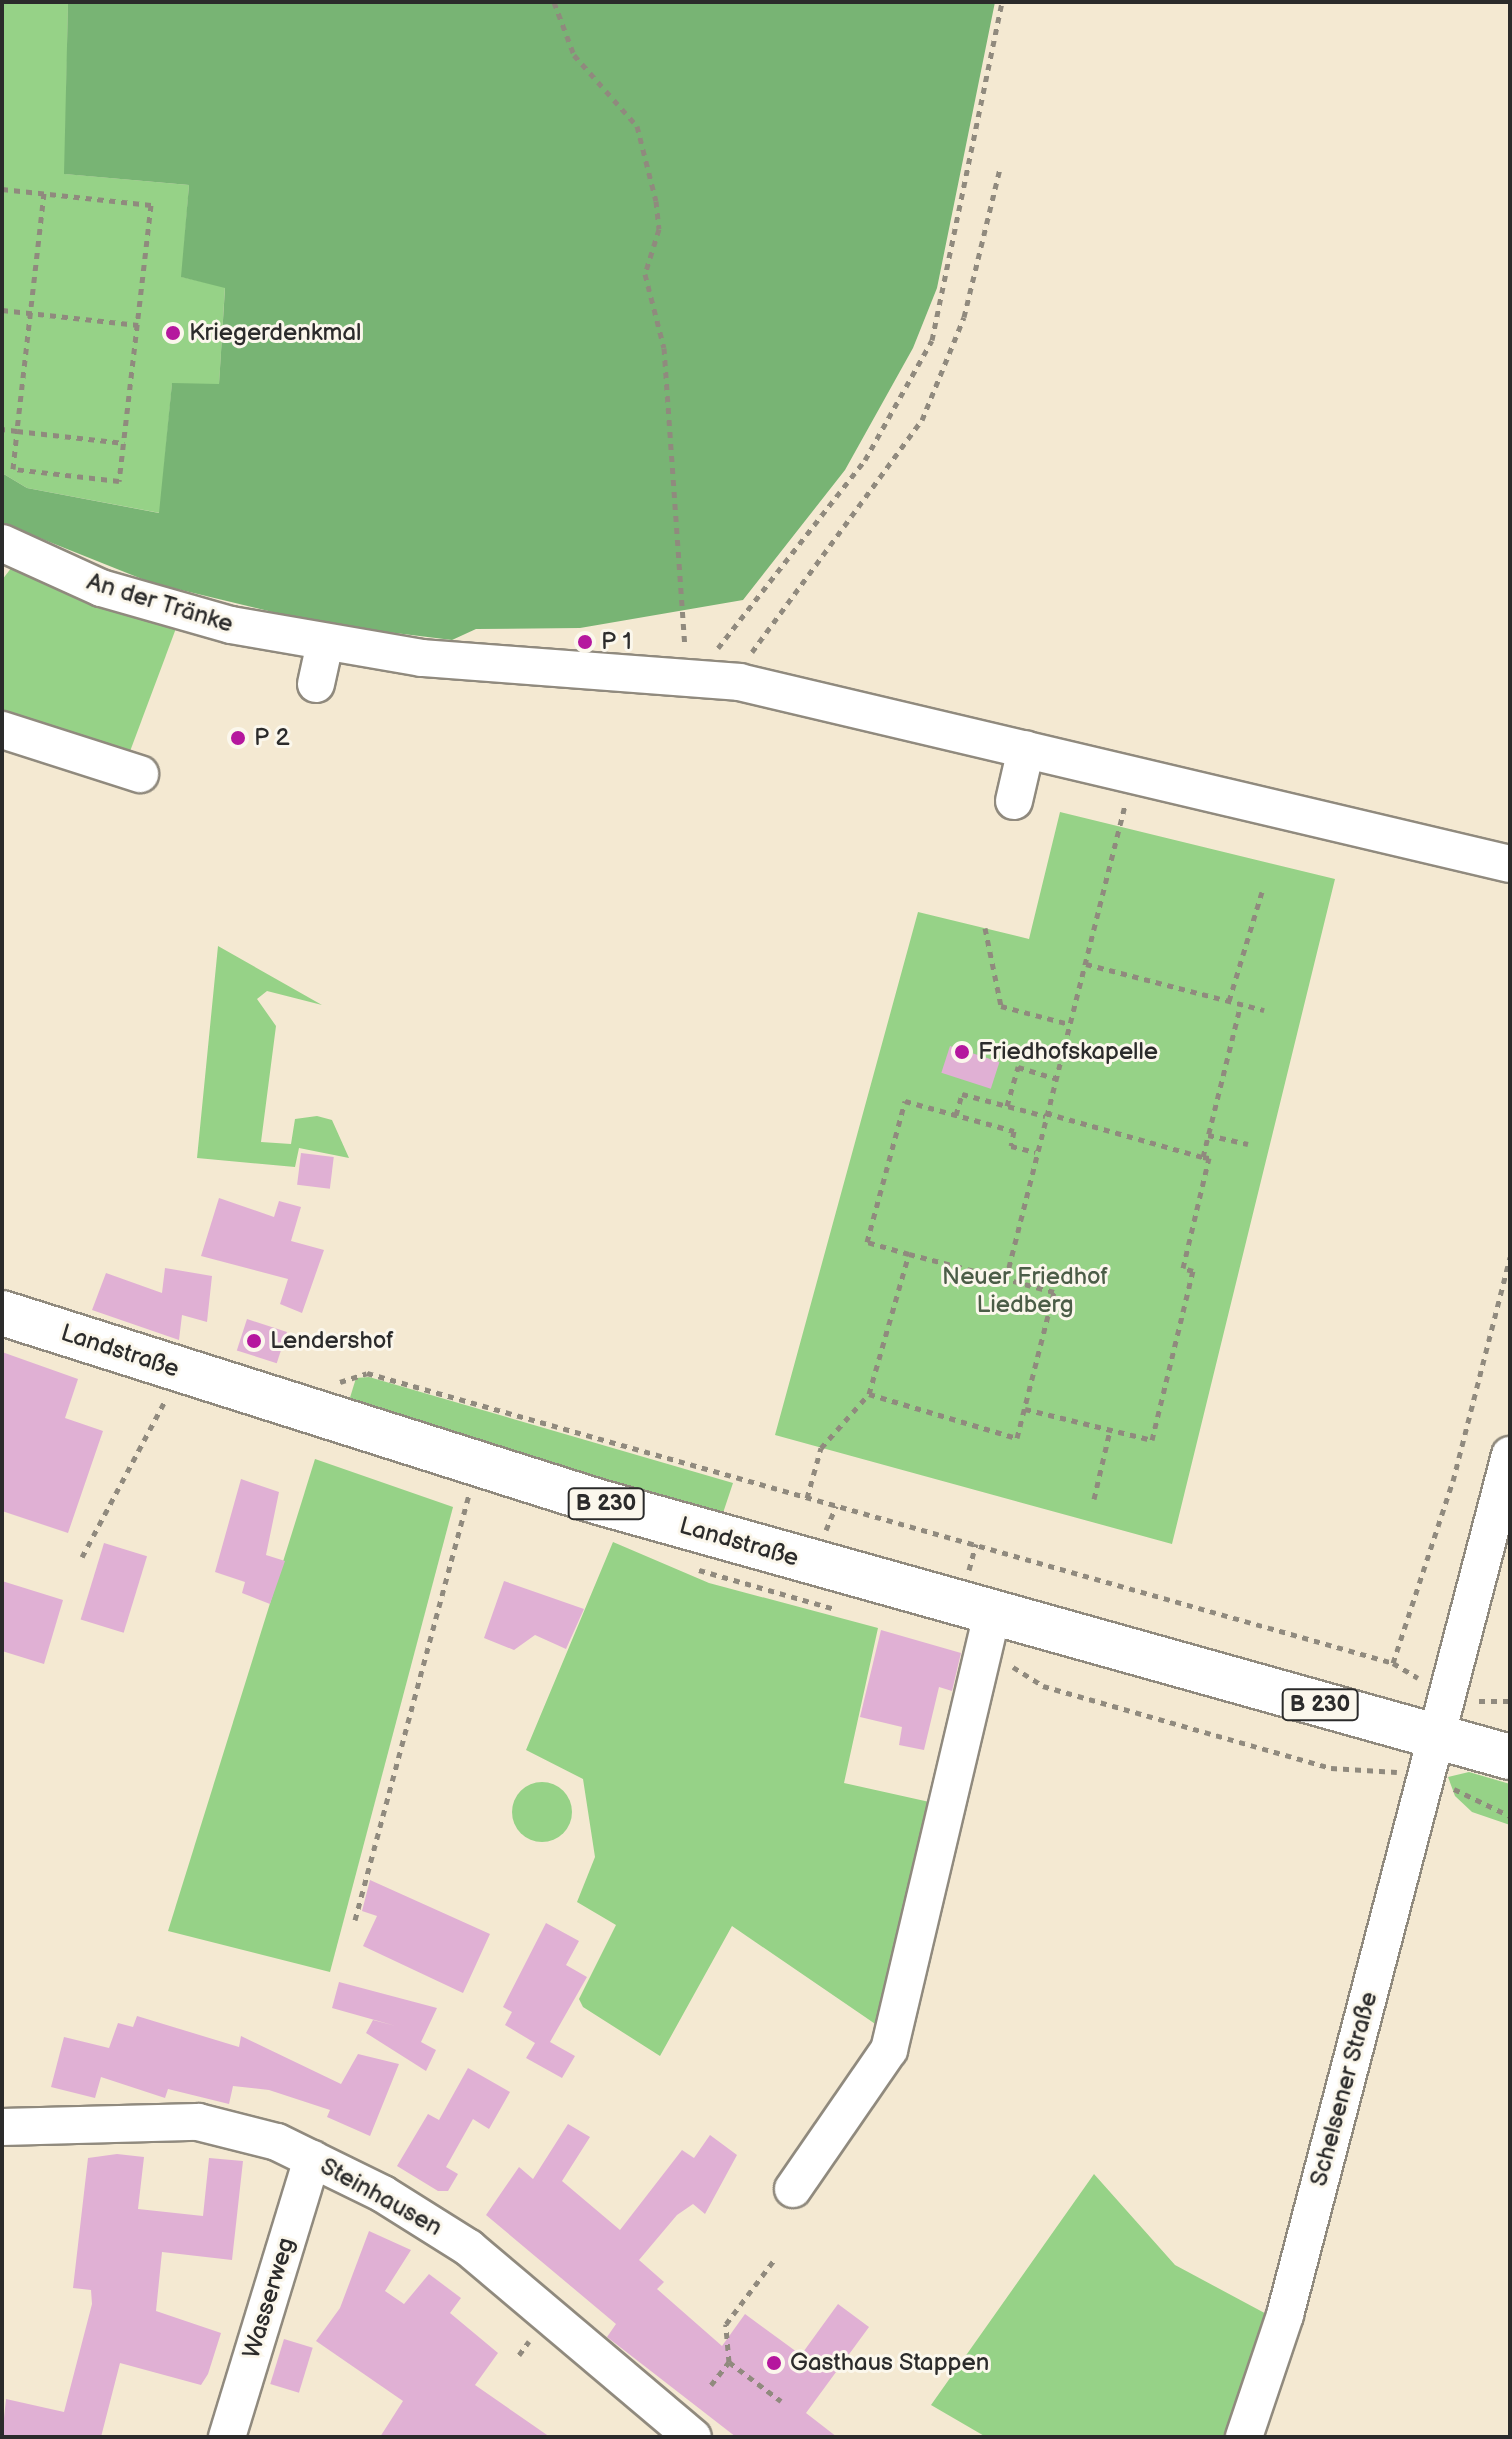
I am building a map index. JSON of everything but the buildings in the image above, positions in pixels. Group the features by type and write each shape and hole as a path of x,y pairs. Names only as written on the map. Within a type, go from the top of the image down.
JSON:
{"main road":[{"name":"Landstraße","path":"2,1313 479,1464 992,1614 1436,1738"},
{"name":"B 230","path":"1436,1738 1510,1757"}],"street":[{"name":"An der Tränke","path":"2,543 141,601 325,643 422,658 691,674 1134,773 1510,864"},
{"path":"316,684 325,643"},
{"path":"2,730 140,774"},
{"path":"1014,801 1026,749"},
{"name":"Schelsener Straße","path":"1244,2437 1285,2315 1510,1455"},
{"path":"793,2189 889,2050 992,1614"},
{"name":"Steinhausen","path":"2,2127 198,2122 312,2159 469,2248 693,2437"},
{"name":"Wasserweg","path":"227,2437 312,2159"}],"path":[{"path":"554,2 574,55 621,102 642,138 659,229 645,274 664,348 676,502 681,630"},
{"path":"691,674 860,467 932,340 1002,2"},
{"path":"749,655 776,627 922,420 964,317 1000,168"},
{"path":"2,189 44,193 151,205 119,481 13,469 44,193"},
{"path":"2,310 138,325"},
{"path":"2,429 124,443"},
{"path":"1006,1279 1035,1152 1134,773"},
{"path":"1229,1001 1262,892"},
{"path":"985,928 1001,1006 1069,1024"},
{"path":"1086,964 1264,1010"},
{"path":"1203,1157 1241,1004"},
{"path":"1007,1106 1018,1067 1055,1078"},
{"path":"956,1115 962,1094 1209,1158 1183,1268 1193,1271 1152,1440 1024,1408"},
{"path":"869,1394 1017,1438 1054,1292 867,1242 905,1101 1014,1131 1011,1146 1035,1152"},
{"path":"1208,1135 1248,1144"},
{"path":"807,1498 821,1448 869,1394 909,1254"},
{"path":"1393,1663 1453,1481 1510,1257"},
{"path":"82,1557 162,1411 175,1369"},
{"path":"329,1387 363,1372 1393,1663 1447,1692 1510,1701"},
{"path":"1094,1499 1110,1430"},
{"path":"355,1920 479,1464"},
{"path":"815,1531 824,1533 836,1506"},
{"path":"711,2385 729,2362 726,2324 774,2260"},
{"path":"729,2362 781,2401"}],"green space":[{"path":"2,2 68,2 65,174 189,185 182,277 225,287 219,385 172,384 160,513 27,488 2,473"},
{"path":"68,2 995,2 937,288 913,348 845,470 743,600 580,628 476,629 452,640 322,624 152,583 2,523 2,473 27,488 159,513 172,383 219,384 225,288 181,277 189,185 64,174"},
{"path":"15,563 178,623 129,754 2,718 2,580"},
{"name":"Neuer Friedhof Liedberg","path":"1060,812 1335,879 1172,1544 775,1435 918,912 1029,939"},
{"path":"218,946 322,1005 267,991 257,999 276,1026 261,1142 291,1144 295,1119 317,1116 332,1120 349,1158 299,1148 295,1167 197,1158"},
{"path":"369,1377 733,1483 720,1522 349,1401 356,1378"},
{"path":"315,1459 453,1507 330,1972 168,1931"},
{"path":"613,1542 709,1583 878,1628 844,1783 943,1805 887,2032 732,1926 660,2056 583,2007 579,1999 616,1925 577,1902 595,1857 583,1779 526,1750"},
{"path":"1469,1772 1510,1784 1510,1825 1472,1812 1455,1796 1448,1777"},
{"path":"542,1782 563,1791 572,1812 563,1833 542,1842 521,1833 512,1812 521,1791"},
{"path":"1094,2174 1175,2265 1272,2317 1230,2437 986,2437 931,2405"}],"place":[{"name":"Kriegerdenkmal","path":"173,333"},
{"name":"P 1","path":"585,642"},
{"name":"P 2","path":"238,738"},
{"name":"Friedhofskapelle","path":"962,1052"},
{"name":"Lendershof","path":"254,1341"},
{"name":"Gasthaus Stappen","path":"774,2363"}]}
